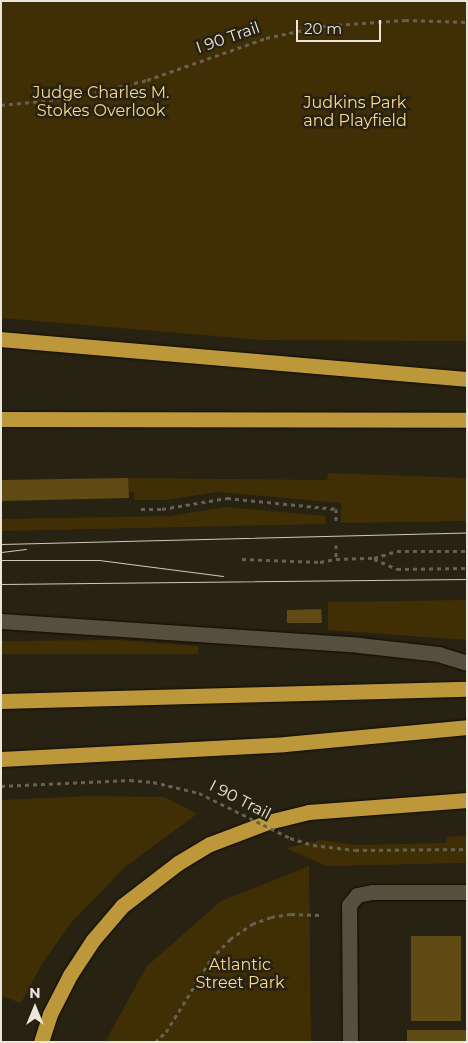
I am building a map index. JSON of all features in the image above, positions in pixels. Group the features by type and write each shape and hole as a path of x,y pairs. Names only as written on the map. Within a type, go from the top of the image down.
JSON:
{"highway":[{"path":"1,339 467,379"},
{"path":"1,419 467,420"},
{"path":"1,701 467,689"},
{"path":"1,759 285,744 467,727"},
{"path":"40,1042 66,983 93,940 122,906 178,863 210,844 268,822 309,812 467,800"}],"street":[{"path":"1,621 359,645 438,654 467,663"},
{"path":"350,1042 349,906 358,895 373,892 467,892"}],"path":[{"name":"I 90 Trail","path":"1,105 72,98 147,80 266,38 322,26 396,20 467,22"},
{"path":"141,509 162,509 226,498 336,509 336,522"},
{"path":"336,544 336,559"},
{"path":"242,559 320,562 336,559 374,558 397,551 467,550"},
{"path":"374,558 397,569 467,568"},
{"name":"I 90 Trail","path":"1,786 130,780 168,785 199,793 290,838 322,847 355,850 467,850"},
{"path":"155,1042 166,1032 212,959 230,939 252,924 271,917 291,914 319,915"}],"green space":[{"path":"1,1 467,1 467,341 263,340 1,318"},
{"path":"328,473 467,478 467,521 341,523 341,503 218,492 165,500 134,500 134,492 128,492 128,478 327,480"},
{"path":"225,507 325,516 325,524 1,531 1,519 170,516"},
{"path":"467,600 467,640 328,630 328,602"},
{"path":"120,640 198,646 198,654 1,654 1,641"},
{"path":"89,796 164,797 197,814 124,868 71,923 42,964 21,1003 1,996 1,800"},
{"path":"467,835 467,863 326,866 286,848 322,840 357,845 446,843 447,837"},
{"name":"Atlantic Street Park","path":"309,866 311,1042 105,1042 147,966 221,901"}],"building":[{"path":"128,478 129,498 1,501 1,480"},
{"path":"321,609 322,623 287,623 287,610"},
{"path":"411,936 461,936 461,1021 411,1021"},
{"path":"407,1030 467,1030 467,1042 407,1042"}],"tram line":[{"path":"1,544 467,533"},
{"path":"1,552 26,549"},
{"path":"1,560 99,560 223,576"},
{"path":"1,584 467,579"}],"park label":[{"name":"Judge Charles M. Stokes Overlook","path":"101,102"},
{"name":"Judkins Park and Playfield","path":"355,112"}]}
